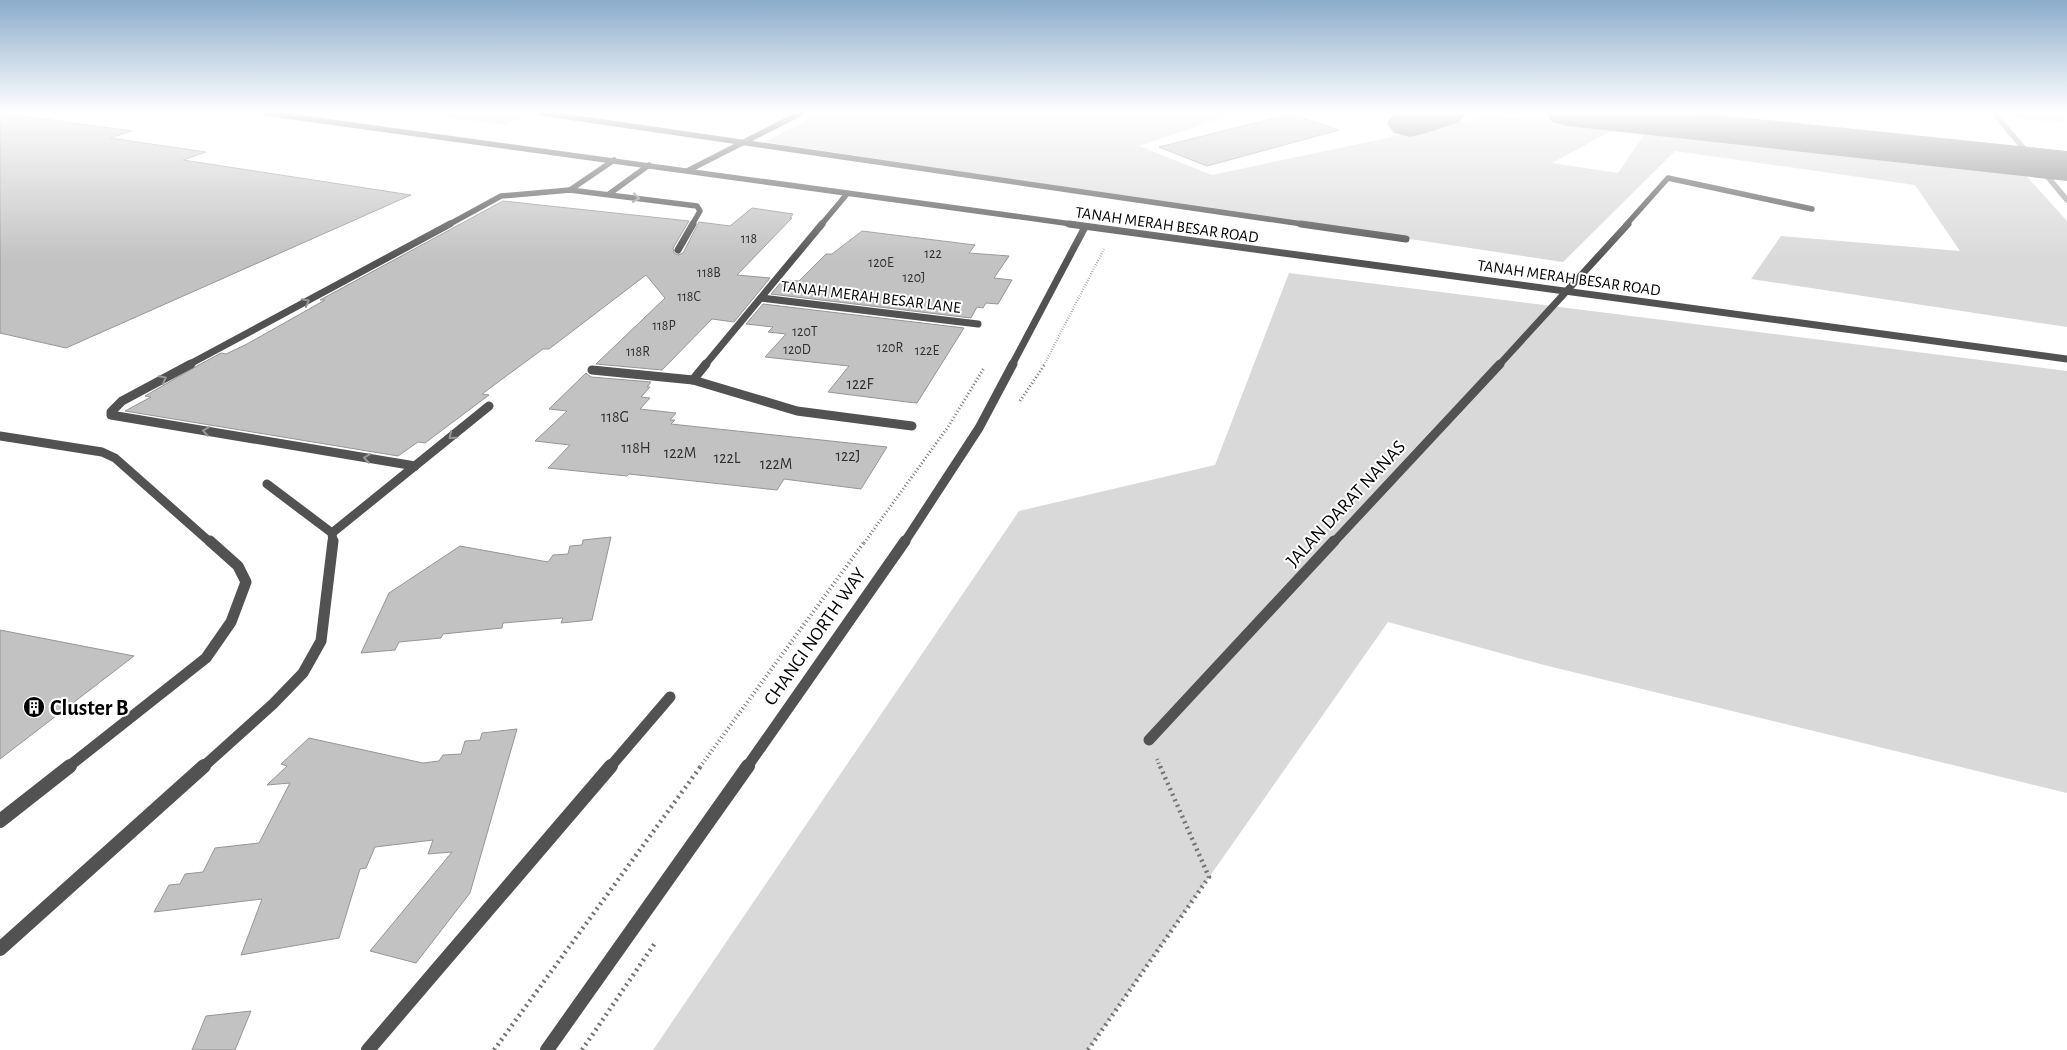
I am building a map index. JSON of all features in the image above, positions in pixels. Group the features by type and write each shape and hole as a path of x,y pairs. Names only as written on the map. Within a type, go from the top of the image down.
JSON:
{"street":[{"path":"570,190 611,162"},
{"name":"TANAH MERAH BESAR ROAD","path":"628,162 1085,227 2067,359"},
{"path":"690,170 705,162"},
{"path":"873,162 1406,239"},
{"path":"609,194 649,165"},
{"name":"JALAN DARAT NANAS","path":"1149,740 1568,291 1668,178 1812,209"},
{"path":"415,466 111,415 122,401 502,196 570,190 697,206 700,211 678,250"},
{"name":"TANAH MERAH BESAR LANE","path":"693,380 847,194"},
{"name":"CHANGI NORTH WAY","path":"547,1050 894,558 979,428 1085,227"},
{"name":"TANAH MERAH BESAR LANE","path":"761,298 978,324"},
{"path":"592,370 693,380 797,411 912,426"},
{"path":"332,534 489,406"},
{"path":"0,436 102,452 116,458 238,566 246,582 242,599 227,633 206,658 0,820"},
{"path":"0,949 273,704 303,673 321,641 334,542 332,534 266,484"},
{"path":"368,1050 670,697"}],"path":[{"path":"494,1050 948,427 990,359"},
{"path":"1088,1050 1209,877 1149,740"}],"shaded area":[{"path":"898,162 1179,162 1212,175 1273,162 1554,162 1552,163 1618,173 1626,162 1664,162 1563,262"},
{"path":"1753,162 1948,162 2021,170 2067,221 2067,327 1751,279 1781,236 1960,251 1915,185"},
{"path":"1289,273 2067,371 2067,793 1540,664 1388,622 1088,1050 653,1050 1019,511 1215,465"}],"building":[{"path":"0,162 196,162 411,195 66,348 0,333"},
{"path":"1197,162 1222,162 1207,166"},
{"path":"503,201 689,221 673,248 674,253 678,255 683,253 699,222 730,226 752,208 793,214 790,218 792,218 737,275 770,278 734,322 712,319 662,370 596,364 665,298 646,275 549,349 543,349 482,394 489,395 425,443 418,442 398,456 125,411 151,397 145,396 197,366 221,353 226,354 247,344 325,300 320,300"},
{"path":"862,231 975,245 969,253 1009,256 994,278 1012,280 998,304 986,303 983,308 977,307 971,318 771,294 783,280 799,281 826,254 832,254"},
{"path":"763,304 964,328 917,403 907,402 828,392 849,366 765,357 786,334 768,332 773,327 746,324"},
{"path":"586,373 591,377 651,382 647,387 650,387 641,397 650,398 640,409 676,413 670,420 675,420 671,424 887,447 861,489 784,479 777,490 629,474 627,476 548,468 570,445 535,441 567,411 549,409"},
{"path":"611,537 592,620 561,623 563,618 503,623 502,628 443,634 441,638 399,642 395,650 361,653 389,593 460,546 548,562 553,555 568,554 570,546 582,545 583,540"},
{"name":"Cluster B","path":"0,630 134,656 0,759"},
{"path":"517,729 470,893 416,963 370,951 452,852 428,854 433,840 375,847 366,868 360,869 339,938 241,955 262,899 154,912 169,885 180,884 185,874 203,872 215,848 259,843 290,783 267,785 287,766 281,764 309,738 423,763 439,761 443,755 461,754 465,741 480,740 482,733"},
{"path":"251,1011 235,1050 192,1050 206,1016"}],"waterway":[{"path":"2035,162 2067,200"}],"taxiway":[{"path":"2029,162 2067,166"}],"place":[{"name":"Cluster B","path":"34,707"}]}
